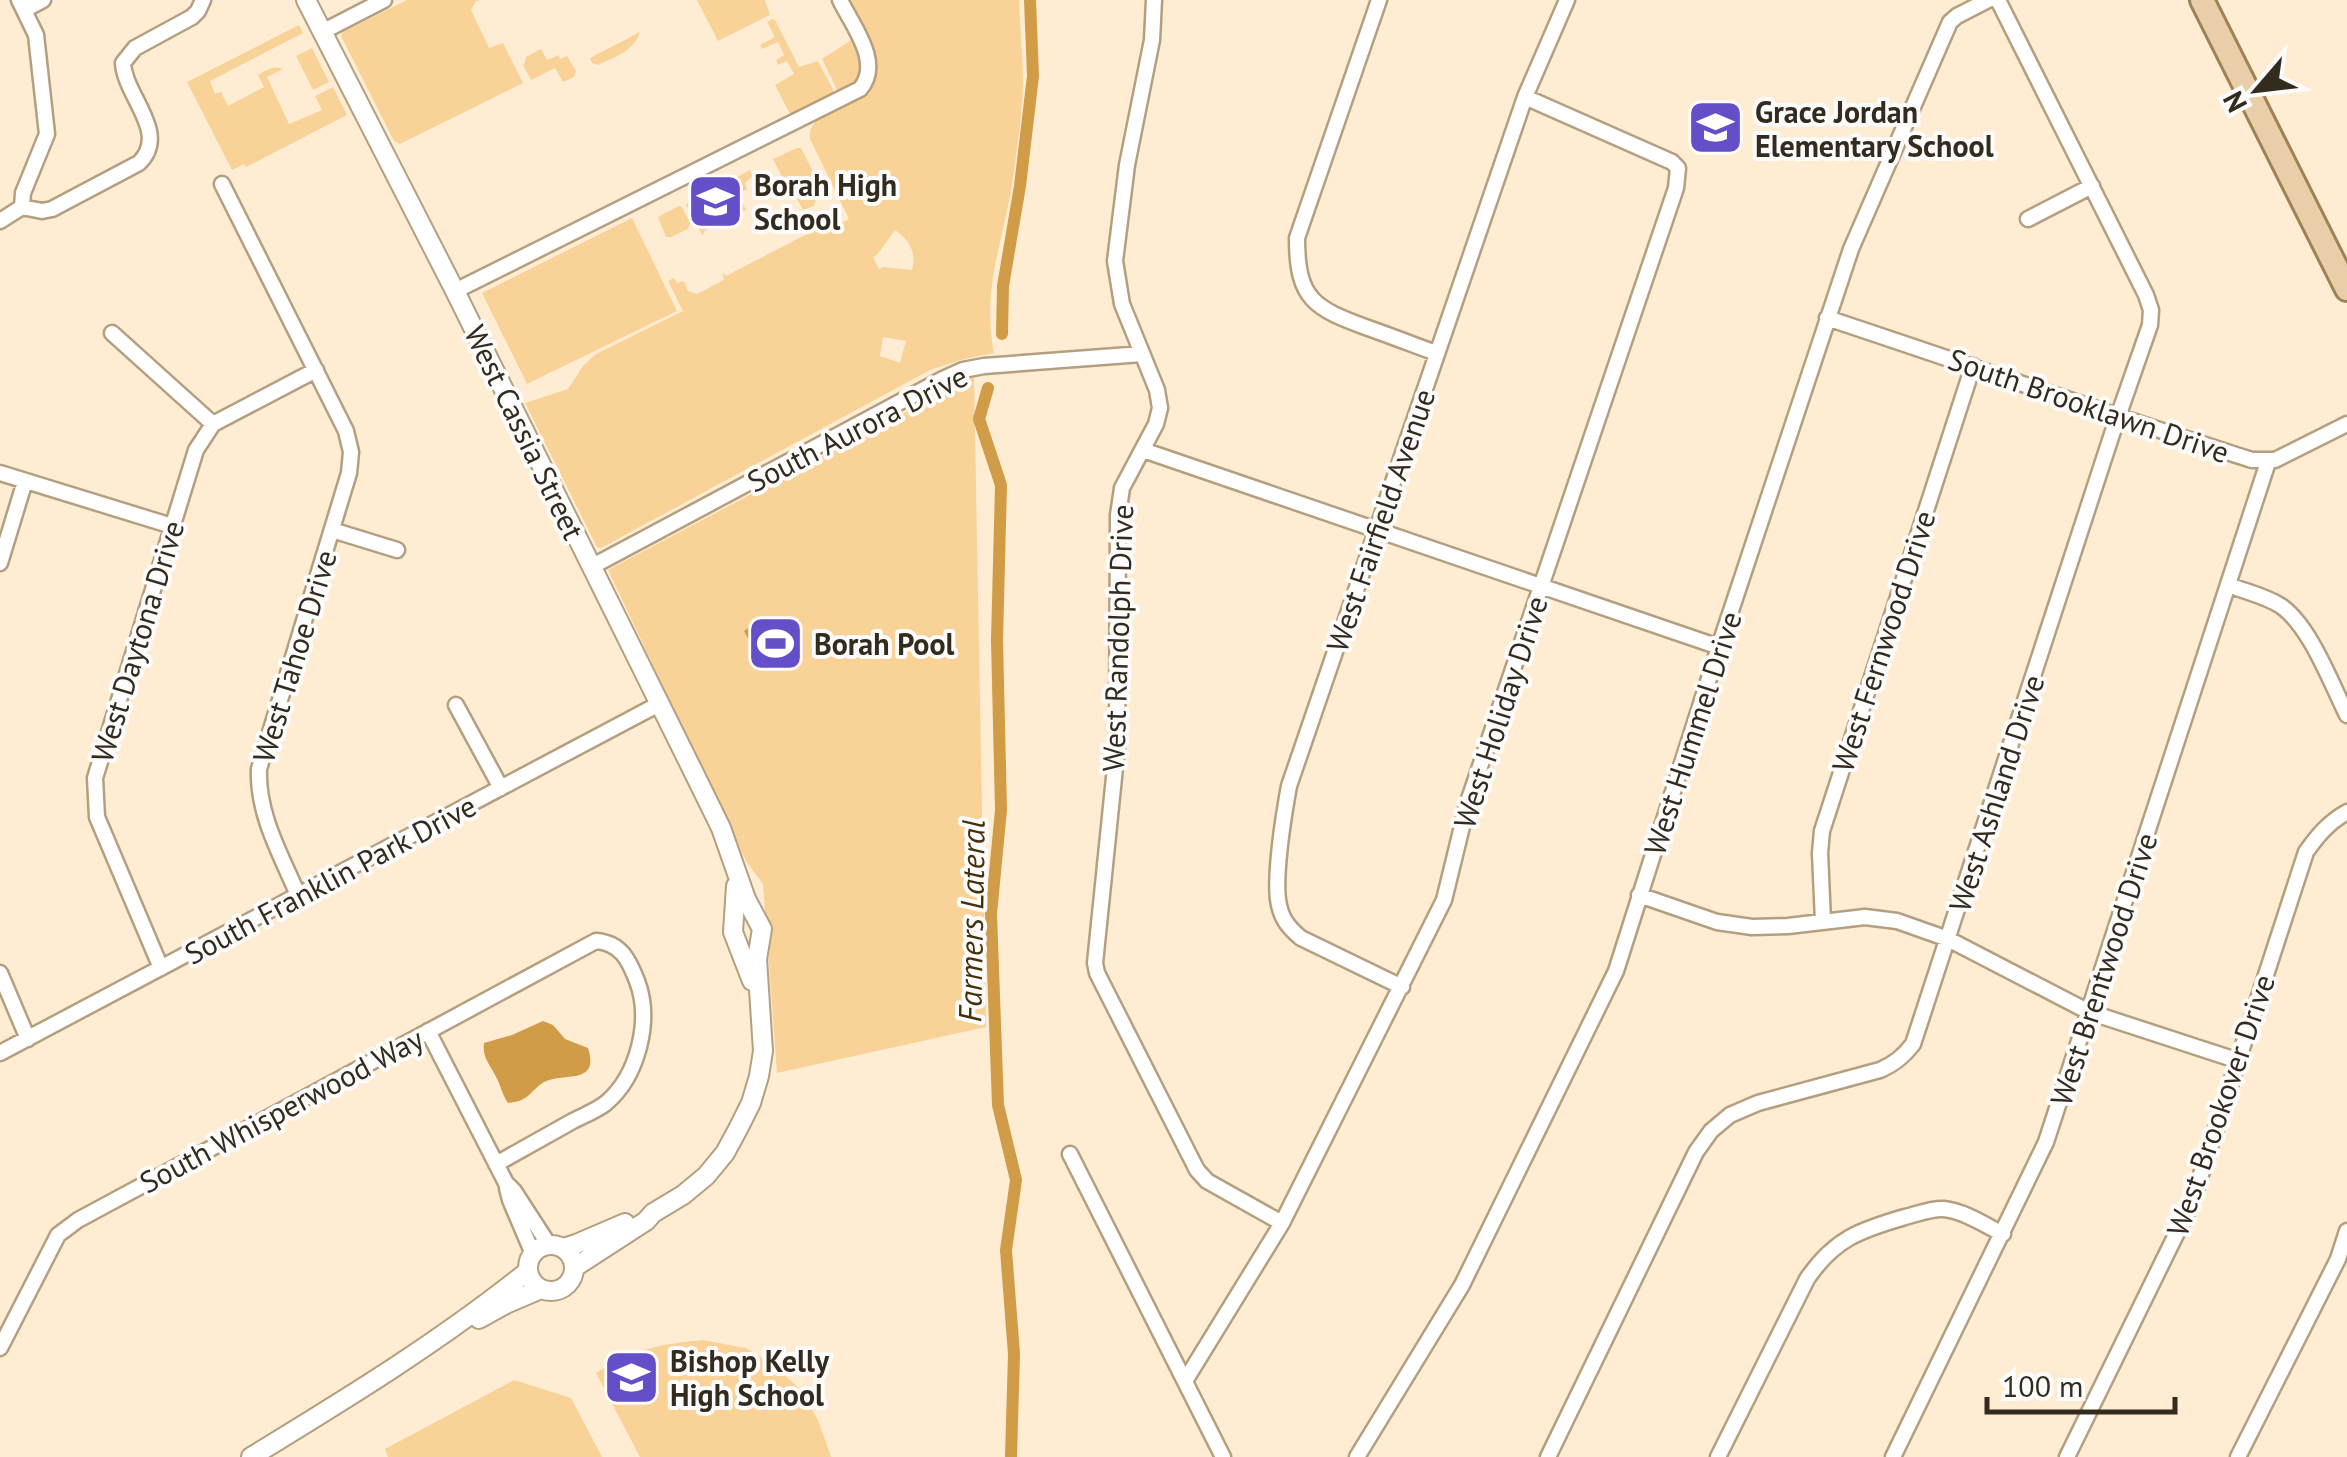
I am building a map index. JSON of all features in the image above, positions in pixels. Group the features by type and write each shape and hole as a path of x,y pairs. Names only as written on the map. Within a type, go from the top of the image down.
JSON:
{"main road":[{"path":"2202,0 2347,289"}],"street":[{"path":"22,207 22,192 47,134 36,35 22,5 43,0"},
{"path":"0,221 22,207 52,209 147,156 152,136 126,82 124,63 135,48 192,18 202,0"},
{"name":"West Cassia Street","path":"306,0 455,290 721,828 746,899 762,928 758,959 760,1010"},
{"path":"322,32 384,0"},
{"path":"455,290 860,89 868,76 869,60 840,0"},
{"name":"West Randolph Drive","path":"1154,0 1152,40 1127,165 1115,261 1122,304 1158,390 1160,408 1156,424 1122,488 1118,515 1117,748 1095,963 1197,1170 1208,1181 1282,1223"},
{"path":"1379,0 1296,238 1297,263 1304,286 1315,303 1330,314 1436,353"},
{"name":"West Fairfield Avenue","path":"1402,987 1301,938 1283,918 1277,887 1290,786 1524,97 1568,0"},
{"name":"West Hummel Drive","path":"1357,1457 1462,1285 1616,971 1850,249 1950,22 1988,0"},
{"name":"West Ashland Drive","path":"1548,1457 1696,1152 1711,1131 1730,1115 1758,1103 1880,1070 1904,1056 1913,1044 2150,325 2146,295 1998,0"},
{"name":"West Holiday Drive","path":"1185,1381 1282,1223 1444,900 1468,802 1679,175 1678,168 1662,156 1524,97"},
{"name":"West Tahoe Drive","path":"222,184 346,431 351,452 350,473 259,769 258,792 264,814 298,895"},
{"path":"2028,218 2092,186"},
{"name":"South Brooklawn Drive","path":"1826,318 2252,460 2276,460 2347,424"},
{"path":"112,333 212,424 316,370"},
{"name":"South Aurora Drive","path":"591,567 963,370 1142,354"},
{"name":"West Fernwood Drive","path":"1823,921 1822,831 1973,366"},
{"name":"West Daytona Drive","path":"162,968 97,817 95,778 196,450 212,424"},
{"path":"1142,450 1720,647"},
{"name":"West Brentwood Drive","path":"1893,1457 2046,1142 2268,462"},
{"path":"0,473 172,526"},
{"path":"0,563 25,481"},
{"name":"West Tahoe Drive","path":"332,530 397,550"},
{"path":"2229,585 2277,603 2290,613 2304,629 2347,715"},
{"name":"South Franklin Park Drive","path":"0,1053 659,704"},
{"path":"456,705 501,788"},
{"name":"West Brookover Drive","path":"2067,1457 2192,1202 2306,852 2318,834 2347,812"},
{"path":"574,1267 646,1222 706,1176 725,1153 751,1103 763,1051 760,1010 733,932 737,903 735,867"},
{"path":"1639,895 1717,922 1752,927 1881,918 1948,939 2089,1012 2239,1060"},
{"name":"South Whisperwood Way","path":"0,1348 58,1235 78,1220 596,941 620,948 642,995 640,1052 606,1103 496,1164"},
{"path":"0,973 28,1039"},
{"path":"428,1031 506,1182 531,1216 543,1254 530,1278 541,1289"},
{"path":"1070,1154 1223,1457"},
{"path":"1718,1457 1807,1280 1818,1264 1847,1238 1866,1228 1945,1209 2003,1234"},
{"path":"250,1457 446,1332 543,1254 654,1214"},
{"path":"2238,1457 2338,1260 2347,1231"},
{"path":"446,1332 541,1289 564,1288 570,1282 573,1259 543,1254"}],"shaded area":[{"path":"407,0 481,0 471,10 489,48 503,43 523,83 400,144 394,141 341,36"},
{"path":"697,0 765,0 770,15 718,41"},
{"path":"847,0 1019,0 1022,97 1013,178 992,286 994,353 930,370 597,547 525,403 568,389 596,354 683,311 668,281 684,281 688,291 697,294 724,280 723,272 726,276 830,222 839,224 849,219 810,139 812,127 819,119 856,99 874,80 876,64 872,49","holes":["895,230 911,247 912,270 879,269 873,257","883,337 906,341 900,363 880,356"]},
{"path":"772,19 799,67 818,61 836,95 796,115 790,114 775,85 794,74 787,61 778,65 776,60 784,55 778,42 762,49 760,45 775,37 767,22"},
{"path":"299,25 303,33 210,81 215,94 221,92 228,106 264,87 258,75 280,68 283,69 267,77 289,124 322,110 315,96 333,87 347,115 246,167 244,164 232,170 187,82"},
{"path":"640,32 623,53 598,65 592,63 590,58"},
{"path":"853,39 861,71 855,83 839,94 822,59"},
{"path":"312,48 329,82 313,90 296,56"},
{"path":"541,49 547,60 567,56 576,71 574,77 563,82 555,68 531,80 523,65 526,57"},
{"path":"801,148 820,186 814,206 803,210 773,159"},
{"path":"750,170 753,176 745,183 747,189 738,194 746,210 736,215 737,204 727,185"},
{"path":"720,186 733,204 731,217 704,231 703,236 686,205"},
{"path":"679,206 690,223 688,229 666,237 658,217"},
{"path":"632,218 677,311 527,384 482,293"},
{"path":"974,376 986,1027 777,1073 763,884 746,861 608,570"},
{"name":"Borah Pool","path":"763,618 769,637 790,627 802,650 764,669 744,631"},
{"path":"543,1021 553,1025 565,1039 588,1048 589,1069 576,1076 549,1080 524,1099 508,1103 485,1057 484,1043"},
{"path":"702,1340 746,1348 800,1389 818,1420 831,1457 640,1457 596,1373 647,1349"},
{"path":"514,1380 571,1398 602,1457 388,1457 385,1449"}],"waterway":[{"name":"Farmers Lateral","path":"1002,334 1003,286 1033,76 1030,0"},
{"name":"Farmers Lateral","path":"988,388 979,419 1001,485 997,640 1001,810 991,914 998,1105 1016,1180 1006,1250 1014,1354 1011,1457"}],"place":[{"name":"Grace Jordan Elementary School","path":"1716,128"},
{"name":"Borah High School","path":"715,201"},
{"name":"Borah Pool","path":"775,643"},
{"name":"Bishop Kelly High School","path":"631,1377"}]}
